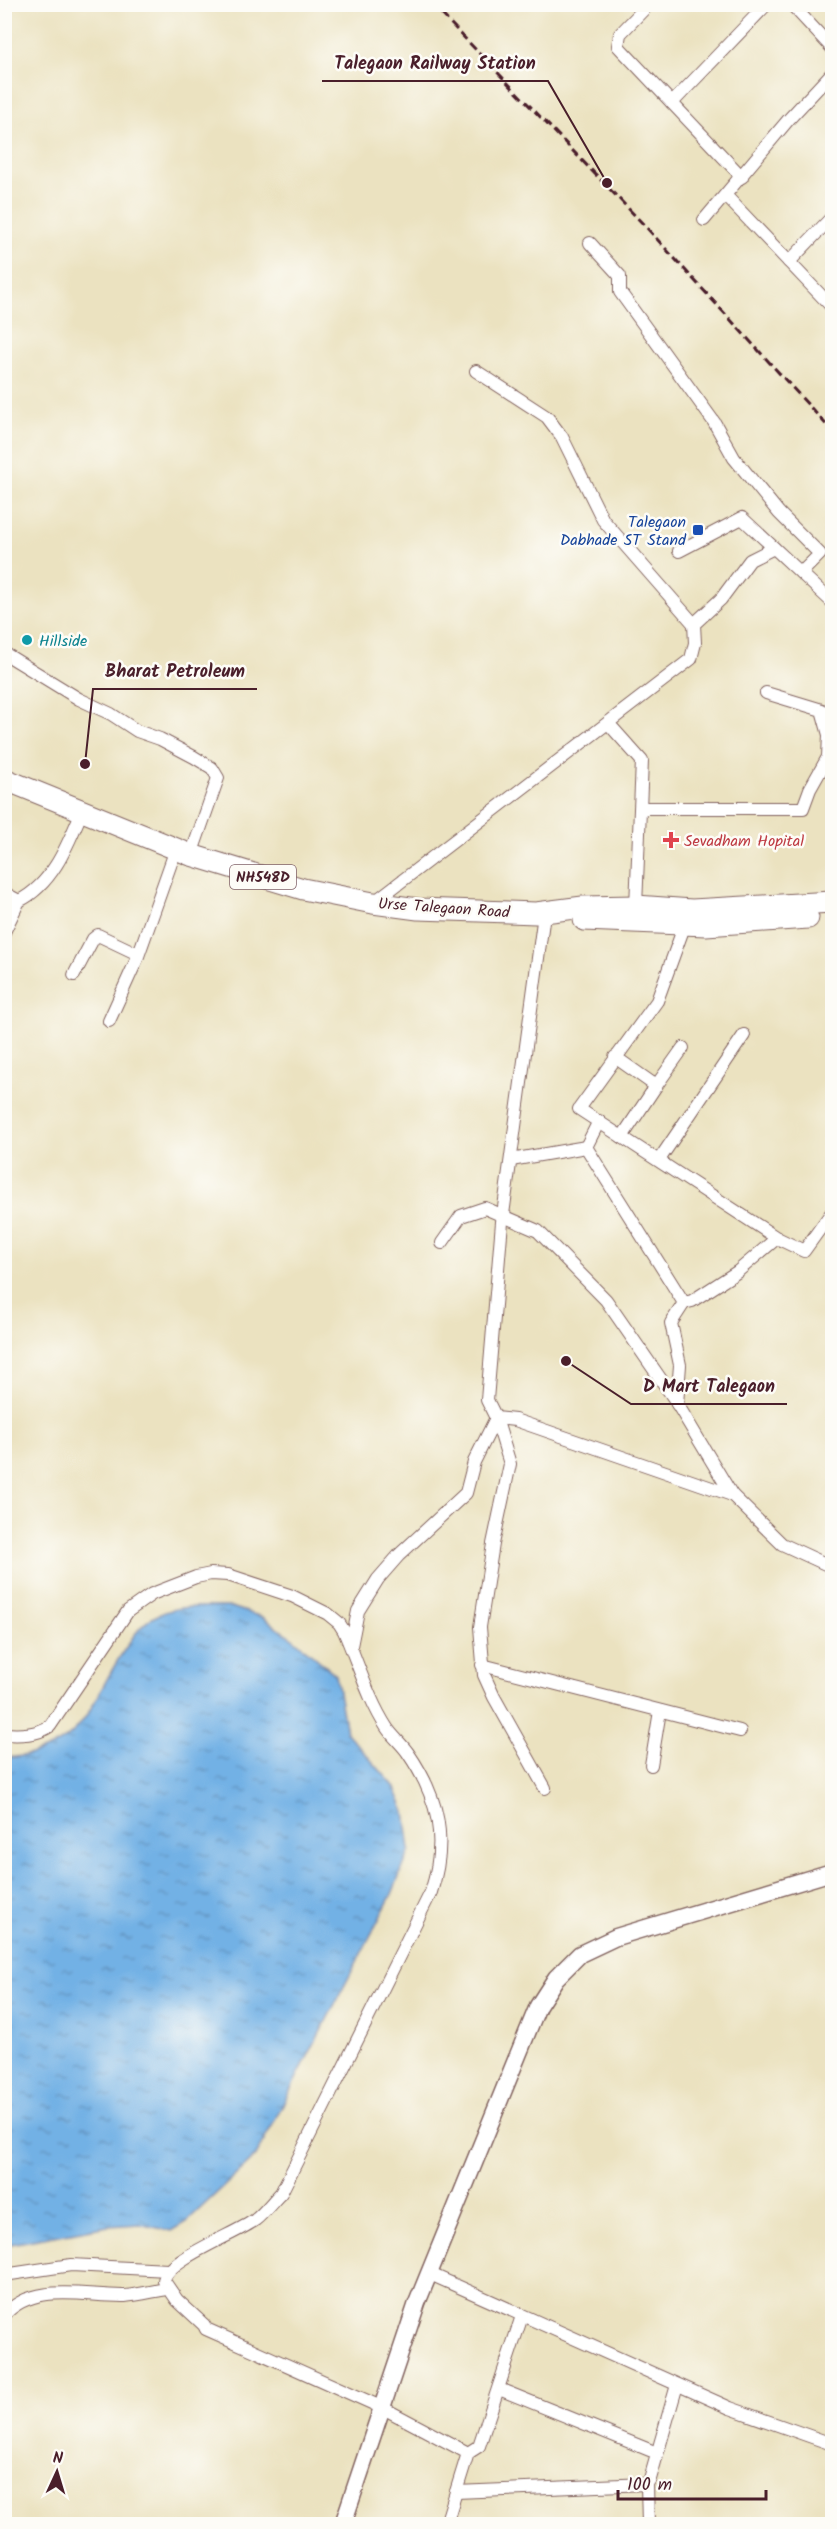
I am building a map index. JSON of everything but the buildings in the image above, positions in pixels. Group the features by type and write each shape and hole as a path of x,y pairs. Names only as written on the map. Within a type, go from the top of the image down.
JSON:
{"highway":[{"name":"Urse Talegaon Road","path":"4,779 184,852 303,889 373,903 418,909 540,914 583,907 636,906 703,910 832,902"},
{"name":"NH548D","path":"540,914 583,920 685,924 772,922 832,916"}],"street":[{"path":"649,4 620,34 618,46 742,177"},
{"path":"672,103 767,4"},
{"path":"791,4 832,48"},
{"path":"704,220 789,120 832,74"},
{"path":"726,196 832,307"},
{"path":"789,262 832,217"},
{"path":"590,243 620,276 620,292 714,422 734,458 779,513 820,554 801,573"},
{"path":"373,903 691,659 695,643 694,624 603,520 562,437 547,417 476,371"},
{"path":"679,551 742,518 832,602"},
{"path":"694,624 721,598 750,560 774,548"},
{"path":"4,653 137,731 160,739 212,768 218,778 109,1021"},
{"path":"641,808 803,808 810,789 828,758 828,735 822,711 766,693"},
{"path":"608,723 642,761 636,906"},
{"path":"4,932 19,901 31,895 44,881 65,850 82,812"},
{"path":"4,893 19,901"},
{"path":"540,914 503,1216 487,1400 496,1418 510,1464 493,1544 480,1627 484,1675 545,1788"},
{"path":"685,924 657,1001 579,1109 777,1238 804,1251 832,1212"},
{"path":"74,975 93,939 98,935 138,954"},
{"path":"659,1160 744,1035"},
{"path":"622,1137 683,1048"},
{"path":"615,1057 656,1086"},
{"path":"586,1147 599,1122"},
{"path":"511,1160 586,1147"},
{"path":"586,1147 684,1303"},
{"path":"442,1243 460,1216 485,1208 538,1231 606,1300 677,1404 732,1496 782,1544 832,1567"},
{"path":"677,1404 680,1365 671,1323 684,1303 692,1301 737,1272 777,1238"},
{"path":"496,1418 515,1420 732,1496"},
{"path":"351,1647 358,1611 378,1579 399,1555 466,1493 474,1462 496,1418"},
{"path":"4,1734 29,1734 42,1731 50,1726 128,1611 152,1594 196,1577 211,1574 228,1575 292,1596 328,1614 339,1623 379,1714 388,1730 408,1753 432,1798 440,1830 438,1870 431,1893 281,2193 257,2218 205,2248 182,2258 168,2270 164,2281 167,2289 206,2329 383,2408 468,2453"},
{"path":"482,1665 740,1731"},
{"path":"651,1765 660,1711"},
{"path":"343,2524 429,2273 538,2006 556,1978 580,1954 616,1937 832,1872"},
{"path":"4,2275 70,2265 168,2270"},
{"path":"429,2273 730,2408 832,2444"},
{"path":"4,2315 11,2307 32,2296 64,2293 127,2296 167,2289"},
{"path":"446,2524 468,2453 479,2446 500,2389 522,2316"},
{"path":"648,2524 647,2484 677,2385"},
{"path":"500,2389 657,2453"},
{"path":"456,2492 647,2484"}],"water":[{"path":"231,1607 262,1617 294,1639 336,1675 346,1732 394,1786 405,1812 410,1850 392,1894 256,2156 186,2222 171,2231 140,2224 108,2226 5,2245 5,1758 33,1754 54,1746 71,1734 84,1720 115,1664 132,1639 153,1617 176,1609"}],"railway":[{"path":"432,4 645,226 832,431"}],"place":[{"name":"Talegaon Railway Station","path":"607,183"},
{"name":"Talegaon Dabhade ST Stand","path":"698,530"},
{"name":"Hillside","path":"27,640"},
{"name":"Bharat Petroleum","path":"85,764"},
{"name":"Sevadham Hopital","path":"671,840"},
{"name":"D Mart Talegaon","path":"566,1361"}]}
